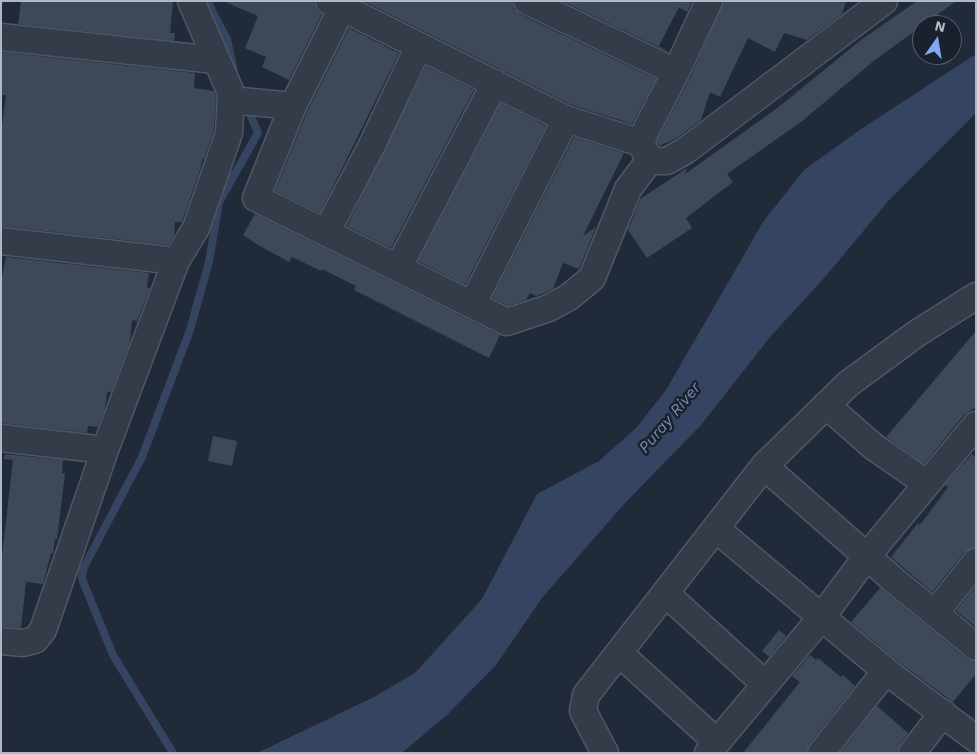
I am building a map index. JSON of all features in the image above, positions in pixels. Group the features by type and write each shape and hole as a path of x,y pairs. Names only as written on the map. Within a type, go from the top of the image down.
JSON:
{"street":[{"path":"1,641 23,643 35,640 43,630 105,450 176,261 196,228 229,132 236,101 191,1"},
{"path":"527,1 676,72"},
{"path":"709,1 676,72 644,150 628,189 596,271 588,283 569,297 549,308 507,322 256,198 336,5 566,119 628,140 644,150 667,161 685,151 884,1"},
{"path":"1,37 216,60"},
{"path":"326,233 372,145 419,46"},
{"path":"398,268 495,83"},
{"path":"236,101 294,106"},
{"path":"472,305 566,119"},
{"path":"1,241 176,261"},
{"path":"605,753 583,712 586,695 764,466 848,384 916,334 976,296"},
{"path":"826,405 874,448 926,483"},
{"path":"618,653 713,747 821,618 867,556 976,425"},
{"path":"1,438 105,450"},
{"path":"764,466 896,582 976,647"},
{"path":"716,530 886,671 976,739"},
{"path":"936,613 976,562"},
{"path":"665,593 765,684"},
{"path":"822,753 886,671"},
{"path":"912,753 943,713"}],"water":[{"name":"Puray River","path":"976,54 976,113 890,199 826,276 770,337 701,425 625,503 542,598 496,665 448,714 402,753 257,753 376,696 416,672 482,599 537,494 599,461 636,428 666,390 763,222 804,170 861,129 959,65 962,65"}],"building":[{"path":"21,1 173,1 170,33 175,33 174,41 18,24"},
{"path":"223,1 314,1 316,9 322,14 289,80 262,67 266,57 245,48 258,16"},
{"path":"363,1 512,1 514,9 521,15 656,79 632,124 572,105"},
{"path":"562,1 692,1 687,12 679,7 659,46 669,52"},
{"path":"724,1 846,1 842,14 807,40 784,33 775,52 748,38 720,97 710,92 701,120 677,138 659,146 657,141 690,78"},
{"path":"917,1 956,1 937,15 912,15 912,33 875,60 801,122 727,174 733,182 686,218 692,228 647,258 628,230 640,199 687,168 685,174 776,109 861,40"},
{"path":"349,28 399,53 320,213 275,191 307,112"},
{"path":"1,52 195,73 194,88 214,91 216,96 214,130 204,159 202,159 182,222 175,222 174,236 168,245 1,226 1,134 6,95 1,95"},
{"path":"426,66 474,90 391,248 347,226"},
{"path":"501,103 546,126 465,285 418,261"},
{"path":"574,137 624,153 583,236 596,227 579,269 563,263 553,289 537,296 530,293 526,300 508,306 492,298"},
{"path":"255,214 500,335 489,358 354,290 356,286 322,269 321,271 292,257 289,262 258,245 243,235"},
{"path":"6,257 149,273 147,287 150,288 137,321 132,320 130,342 111,392 107,392 105,408 98,427 88,426 87,433 1,423 1,282"},
{"path":"976,331 976,407 964,415 924,464 886,437"},
{"path":"213,436 237,441 232,466 208,461"},
{"path":"5,454 63,460 62,473 65,473 57,539 55,539 53,554 51,553 43,584 26,582 21,628 1,626 1,564 13,460 4,459"},
{"path":"972,454 976,457 976,547 964,553 932,592 891,557 918,523 920,525 948,487 945,485"},
{"path":"976,586 976,627 956,611"},
{"path":"880,588 967,659 976,662 976,674 953,702 895,659 851,622"},
{"path":"779,630 786,636 769,657 762,651"},
{"path":"810,655 816,660 818,658 841,677 843,675 855,686 809,744 806,753 743,753 800,682 792,676"},
{"path":"877,706 908,733 900,744 897,753 840,753"}],"waterway":[{"path":"207,1 227,39 234,71"},
{"path":"173,753 113,655 82,579 83,569 142,457 190,330 209,262 219,202 258,133 246,105"}]}
